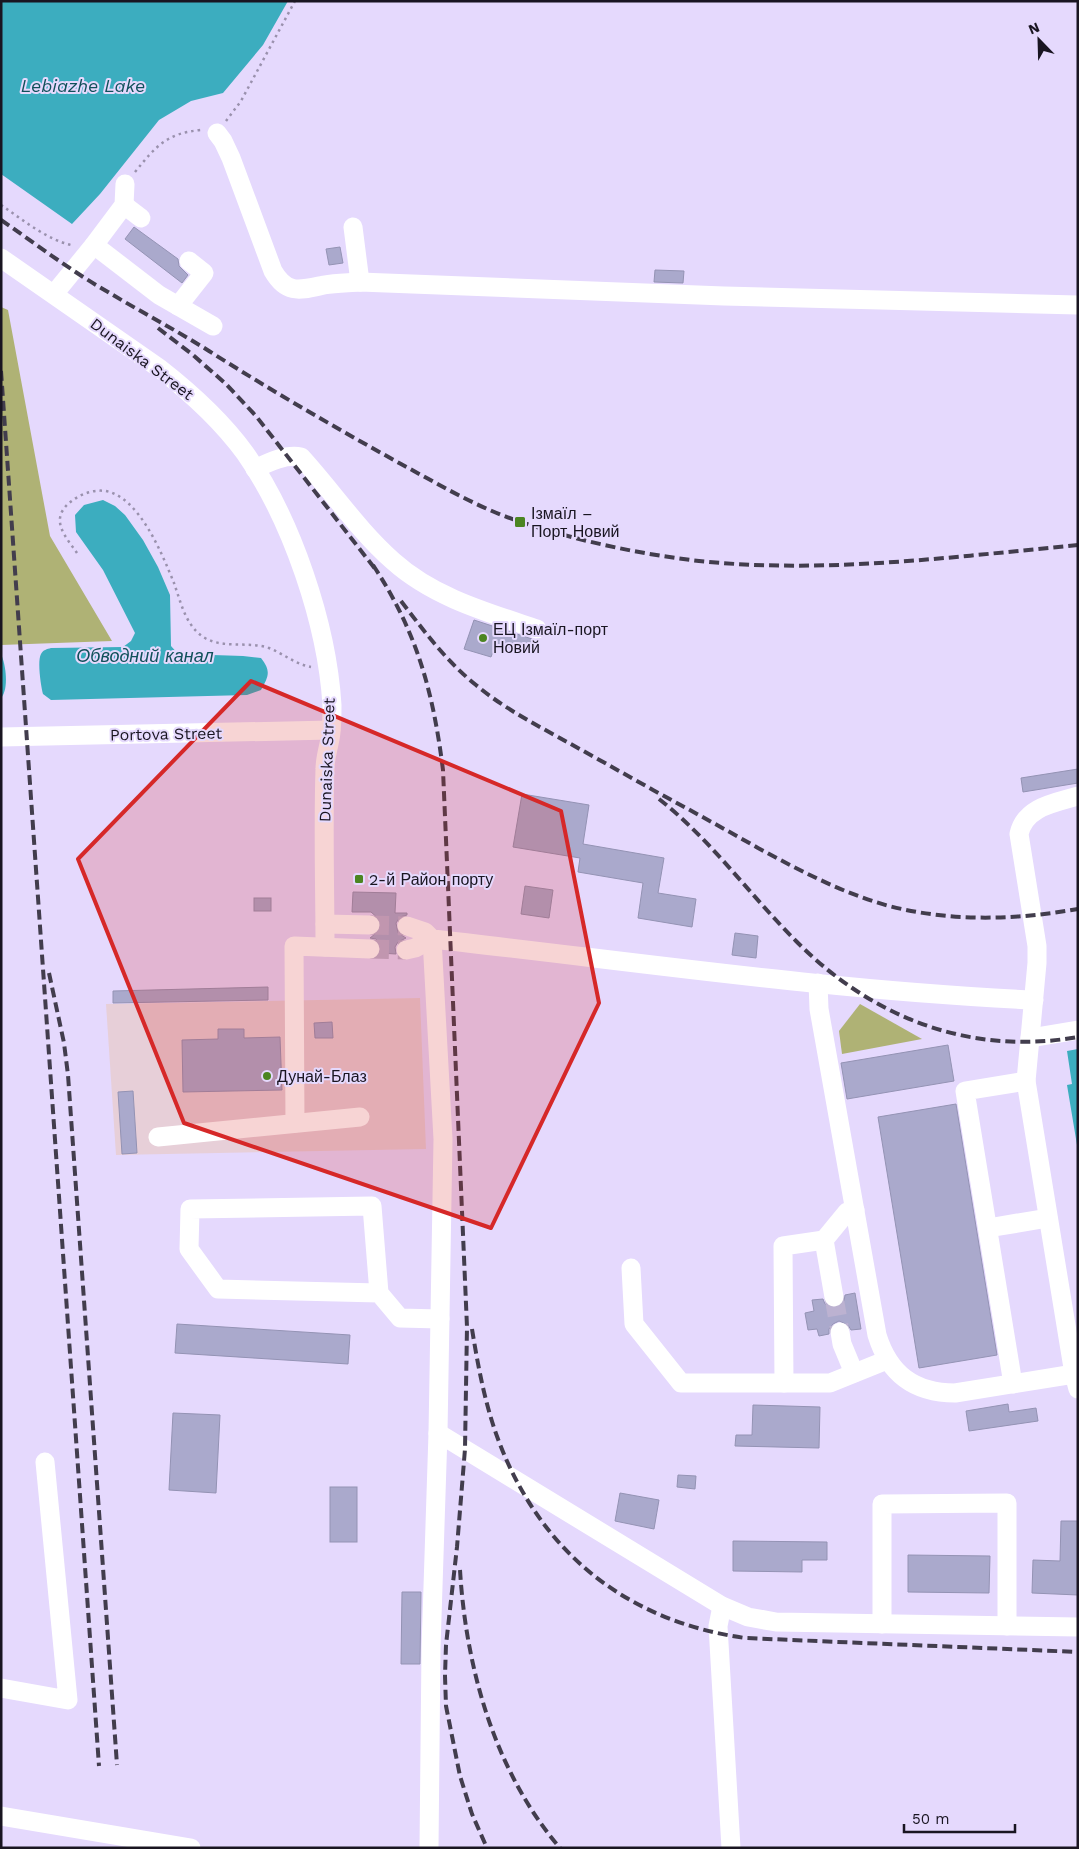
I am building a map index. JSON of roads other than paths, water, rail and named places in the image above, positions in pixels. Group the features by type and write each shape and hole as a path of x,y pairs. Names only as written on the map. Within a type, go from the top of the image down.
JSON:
{"street":[{"path":"217,133 231,158 265,253 278,280 287,287 297,290 360,282 394,285 1078,306"},
{"path":"54,294 94,246 124,205 125,184"},
{"path":"124,205 141,218"},
{"path":"353,227 360,282"},
{"path":"94,246 159,296 212,326"},
{"name":"Dunaiska Street","path":"1,258 159,368 183,387 226,430 255,469 276,505 301,567 320,631 332,705 332,730 325,767 325,947"},
{"path":"178,306 204,273 189,261"},
{"path":"255,469 282,458 301,457 364,532 393,562 425,585 461,603 537,629"},
{"name":"Portova Street","path":"1,737 332,730"},
{"path":"818,983 819,1009 877,1335 887,1360 906,1380 929,1391 955,1393 1013,1384 1076,1382 1026,1081 1037,963 1019,834 1025,818 1032,812 1050,804 1078,796"},
{"path":"325,924 370,925"},
{"path":"407,926 425,932 432,939 443,1139 438,1433 431,1648 429,1848"},
{"path":"406,950 416,948 432,939 818,983 909,992 1034,1000"},
{"path":"295,1123 294,946 370,949"},
{"path":"1030,1038 1078,1030"},
{"path":"1013,1384 965,1091 1026,1081"},
{"path":"158,1137 360,1117"},
{"path":"379,1293 218,1289 189,1249 190,1209 372,1206 379,1293 400,1318 440,1319"},
{"path":"784,1383 783,1246 824,1240 847,1212 855,1210"},
{"path":"988,1228 1048,1218"},
{"path":"824,1240 834,1297"},
{"path":"631,1268 634,1324 681,1383 830,1383 887,1360"},
{"path":"840,1332 842,1344 854,1373"},
{"path":"438,1433 734,1613 762,1621 1078,1627"},
{"path":"1,1688 68,1700 45,1462"},
{"path":"882,1624 882,1504 1007,1503 1007,1626"},
{"path":"722,1606 719,1616 719,1634 731,1848"},
{"path":"1,1816 191,1848"}],"water":[{"name":"Lebiazhe Lake","path":"1,1 288,1 263,45 223,93 191,101 159,120 100,194 72,224 1,174"},
{"name":"Обводний канал","path":"103,500 115,506 125,515 143,540 158,567 170,595 171,646 179,655 189,659 213,655 261,658 268,670 268,674 261,690 247,695 51,700 43,694 39,662 44,651 51,648 123,647 131,641 135,633 103,570 76,532 75,515 84,505"},
{"path":"1,654 6,677 4,694 1,698"},
{"path":"1078,1049 1078,1151 1067,1085 1072,1084 1067,1051"}],"tunnel":[{"path":"370,925 407,926"},
{"path":"370,949 406,950"},
{"path":"834,1297 840,1332"}],"railway":[{"path":"1,220 94,284 352,437 474,503 543,529 587,541 654,555 746,565 841,565 936,559 1078,545"},
{"path":"158,328 226,384 256,416 376,570"},
{"path":"1,371 99,1766"},
{"path":"373,565 401,614 421,663 434,714 443,770 467,1327 465,1449 446,1645 446,1706 460,1776 472,1814 487,1848"},
{"path":"401,601 455,666 476,685 505,706 758,848 822,881 872,901 936,915 984,918 1054,913 1078,909"},
{"path":"659,799 696,832 796,941 826,968 857,991 890,1010 925,1025 961,1035 999,1041 1038,1041 1078,1037"},
{"path":"49,973 64,1043 68,1075 117,1765"},
{"path":"472,1329 479,1371 489,1412 498,1439 516,1479 538,1515 563,1547 593,1574 626,1597 662,1616 702,1629 745,1638 1078,1652"},
{"path":"460,1570 469,1645 488,1718 501,1753 518,1786 537,1818 560,1848"}],"place":[{"name":"Ізмаїл – Порт Новий","path":"520,522"},
{"name":"ЕЦ Ізмаїл-порт Новий","path":"483,638"},
{"name":"2-й Район порту","path":"359,879"},
{"name":"Дунай-Блаз","path":"267,1076"}]}
